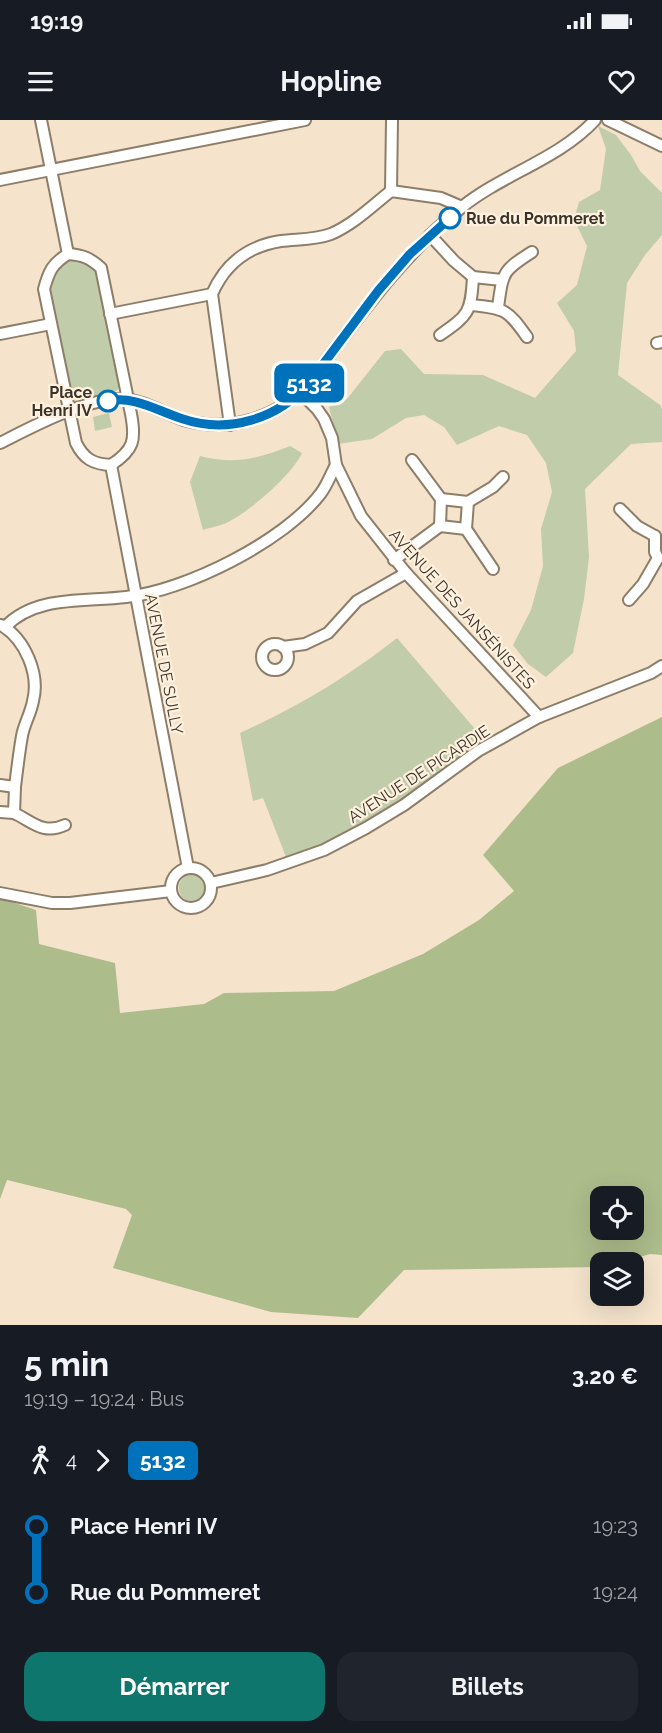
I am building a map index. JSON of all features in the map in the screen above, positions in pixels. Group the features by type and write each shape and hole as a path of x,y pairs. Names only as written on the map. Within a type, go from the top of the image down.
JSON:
{"street":[{"path":"41,120 68,254"},
{"path":"0,180 305,120"},
{"path":"391,191 392,120"},
{"path":"0,443 69,411 115,399 127,399 184,420 204,424 230,424 261,417 279,409 301,393 378,291 430,235 462,207 495,185 571,143 595,120"},
{"path":"608,120 662,146"},
{"path":"230,424 212,294 219,277 231,264 247,252 264,244 331,234 364,213 391,191 441,198 462,207"},
{"path":"430,235 454,261 473,277 502,280"},
{"path":"498,307 502,280 510,266 532,252"},
{"path":"68,254 82,255 101,268 110,314 134,434 130,449 111,465 88,460 81,454 76,443 44,289 47,275 55,262 68,254"},
{"path":"440,335 461,321 471,305 473,277"},
{"path":"110,314 212,294"},
{"path":"471,305 498,307 513,317 527,338"},
{"path":"0,334 51,324"},
{"name":"AVENUE DES JANSÉNISTES","path":"301,393 324,419 332,438 336,465 361,516 394,560 539,717"},
{"path":"412,460 441,499 440,526"},
{"name":"AVENUE DE SULLY","path":"111,465 188,868"},
{"path":"14,813 22,734 34,700 33,666 19,642 2,626 15,616 41,605 135,596 196,577 247,554 273,536 311,504 321,492 336,465"},
{"path":"441,499 468,502 493,487 503,477"},
{"path":"468,502 466,529 493,568"},
{"path":"620,509 637,526 658,534 655,552 660,559 630,600"},
{"path":"394,560 440,526 466,529"},
{"path":"283,647 305,644 328,633 357,601 406,573"},
{"name":"AVENUE DE PICARDIE","path":"211,884 267,870 324,850 404,805 478,751 539,717 651,673 662,666"},
{"path":"0,785 15,787"},
{"path":"0,812 14,813 41,828 53,830 65,825"},
{"path":"188,868 205,873 211,884 212,890 207,901 197,907 180,905 171,891 177,874 188,868"},
{"path":"0,893 52,903 70,903 171,891"}],"green space":[{"path":"598,126 616,135 640,171 662,193 662,235 645,255 627,283 618,375 660,405 662,442 631,444 585,489 589,557 584,599 573,653 546,677 528,664 513,645 531,610 543,566 541,529 552,492 546,463 527,435 499,426 457,445 444,427 424,415 406,418 372,439 338,444 329,407 347,399 385,351 401,349 424,374 483,375 535,398 576,351 574,331 557,303 577,285 587,246 574,220 579,202 600,190 606,149"},
{"path":"72,258 89,263 100,276 121,384 109,395 79,402 70,397 48,287 56,267"},
{"path":"109,413 112,427 95,431 93,417"},
{"path":"290,446 302,453 280,481 239,516 224,524 203,530 190,482 200,456 224,460 246,459"},
{"path":"397,638 481,736 489,732 490,734 473,751 374,822 288,862 263,798 253,801 240,733 322,690"},
{"path":"662,717 662,1255 644,1256 644,1252 590,1252 590,1267 404,1270 358,1318 271,1312 113,1268 132,1215 126,1209 7,1180 0,1199 0,898 36,910 39,944 115,963 120,1013 204,1004 224,993 334,991 423,954 479,920 514,891 483,855 558,768"},
{"path":"193,874 203,878 207,888 203,898 193,902 183,898 179,888 183,878"}],"bus line":[{"name":"5132","path":"108,401 127,399 184,420 204,424 241,423 279,409 301,393 378,291 410,254 450,218"}],"place":[{"name":"Rue du Pommeret","path":"450,218"},
{"name":"Place Henri IV","path":"108,401"}]}
